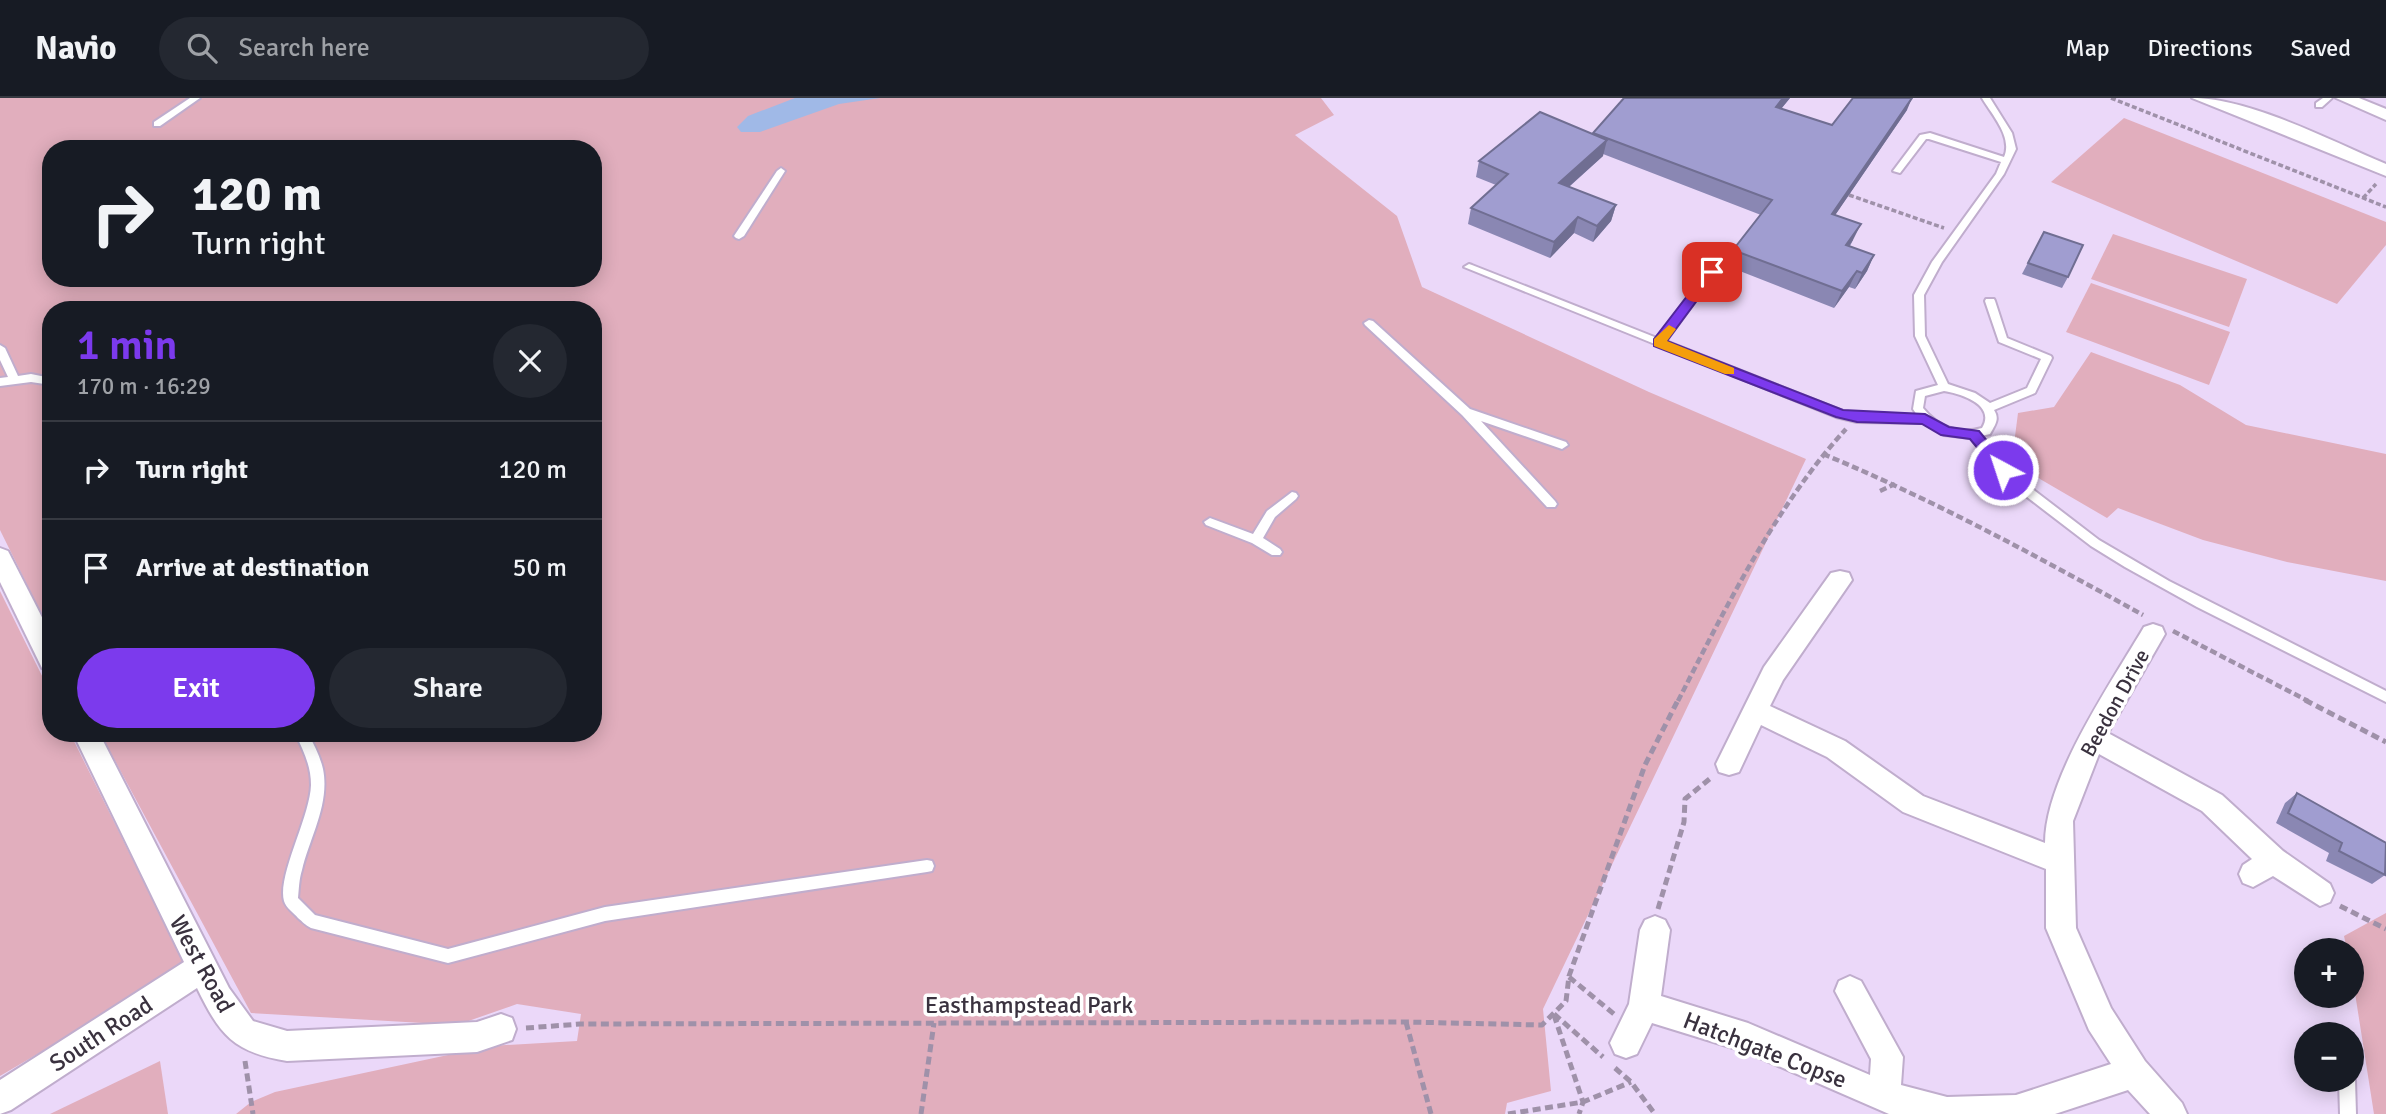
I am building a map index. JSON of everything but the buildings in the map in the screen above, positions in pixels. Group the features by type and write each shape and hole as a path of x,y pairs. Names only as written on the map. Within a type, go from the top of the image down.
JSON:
{"street":[{"path":"2200,98 2296,132 2386,171"},
{"path":"2344,98 2386,115"},
{"path":"0,557 42,643"},
{"path":"1729,764 1773,674 1840,580"},
{"name":"Beedon Drive","path":"2155,626 2092,737 2059,821 2058,861 2061,928 2100,1019 2134,1072 2171,1114"},
{"path":"1756,711 1836,749 1913,804 2058,861"},
{"path":"2092,737 2213,803 2263,867 2320,893"},
{"name":"West Road","path":"90,742 201,968 242,1032 264,1042 287,1046 477,1037 501,1029"},
{"path":"1634,1027 1655,930"},
{"name":"South Road","path":"0,1099 201,968"},
{"path":"1850,991 1887,1057 1885,1097"},
{"name":"Hatchgate Copse","path":"1634,1027 1748,1038 1885,1097 1947,1113 2016,1111 2134,1072"}],"lane":[{"path":"157,124 196,98"},
{"path":"1944,387 1920,336 1919,295 2012,149 2008,133 1986,98"},
{"path":"2319,105 2328,98"},
{"path":"1896,171 1923,137 1930,136 2006,162"},
{"path":"739,236 781,171"},
{"path":"1469,267 1811,403 1857,418 1925,419"},
{"path":"1658,342 1712,272"},
{"path":"1988,408 2031,390 2047,358 2004,340 1990,301"},
{"path":"1369,323 1466,412 1551,504"},
{"path":"0,348 15,379"},
{"path":"0,382 15,379 42,381"},
{"path":"1944,387 1969,393 1988,408 1992,425 1986,431 1974,435 1946,432 1925,419 1918,409 1920,394 1944,387"},
{"path":"1466,412 1562,446"},
{"path":"1974,435 2014,481 2102,548 2154,580 2386,697"},
{"path":"1256,540 1271,514 1292,496"},
{"path":"1210,522 1256,540 1276,552"},
{"path":"305,742 317,767 317,802 295,869 291,900 311,921 448,956 605,914 927,866"},
{"path":"2347,1092 2348,1114"}],"path":[{"path":"2111,98 2386,207"},
{"path":"2121,102 2127,98"},
{"path":"1849,195 1958,233"},
{"path":"1554,1014 1566,1001 1569,976 1645,765 1736,587 1822,454 1857,418"},
{"path":"1822,454 1896,484 2012,542 2155,626 2386,742"},
{"path":"1880,491 1896,484"},
{"path":"1655,930 1659,902 1684,822 1685,799 1729,764"},
{"path":"2320,893 2364,920 2386,929"},
{"path":"1569,976 1634,1027"},
{"path":"1554,1014 1631,1082 1655,1114"},
{"path":"1554,1014 1583,1102 1579,1114"},
{"name":"Easthampstead Park","path":"501,1029 580,1024 1406,1022 1542,1025 1554,1014"},
{"path":"1406,1022 1431,1114"},
{"path":"922,1114 923,1087 934,1023"},
{"path":"242,1032 253,1114"},
{"path":"1508,1114 1583,1102 1631,1082"}],"shaded area":[{"path":"0,98 1321,98 1334,115 1295,135 1397,216 1422,287 1649,392 1806,459 1543,1009 1551,1091 1507,1103 1505,1114 236,1114 251,1102 275,1092 490,1046 577,1041 581,1014 517,1004 457,1025 251,1013 105,742 602,742 602,301 42,301 42,615 0,530"},
{"path":"2124,118 2386,222 2386,245 2337,304 2051,182"},
{"path":"2113,234 2247,279 2229,327 2091,279"},
{"path":"2091,283 2230,332 2209,385 2066,332"},
{"path":"2091,352 2180,385 2246,425 2386,454 2386,581 2287,562 2203,540 2118,508 2107,518 2040,479 2013,452 2018,413 2054,407"},
{"path":"0,591 42,676 42,742 74,742 186,967 0,1076"},
{"path":"2386,913 2386,1114 2374,1114 2364,1050 2364,1022 2360,1022 2357,1008 2364,1008 2364,938 2344,936"},
{"path":"160,1061 168,1114 50,1114"}],"water":[{"path":"795,98 880,98 839,104 760,132 741,132 737,127 748,116"}],"slow traffic":[{"path":"1669,329 1658,342 1730,371"}],"route":[{"path":"1712,272 1658,342 1840,414 1857,418 1925,419 1946,432 1974,435 2003,470"}]}
